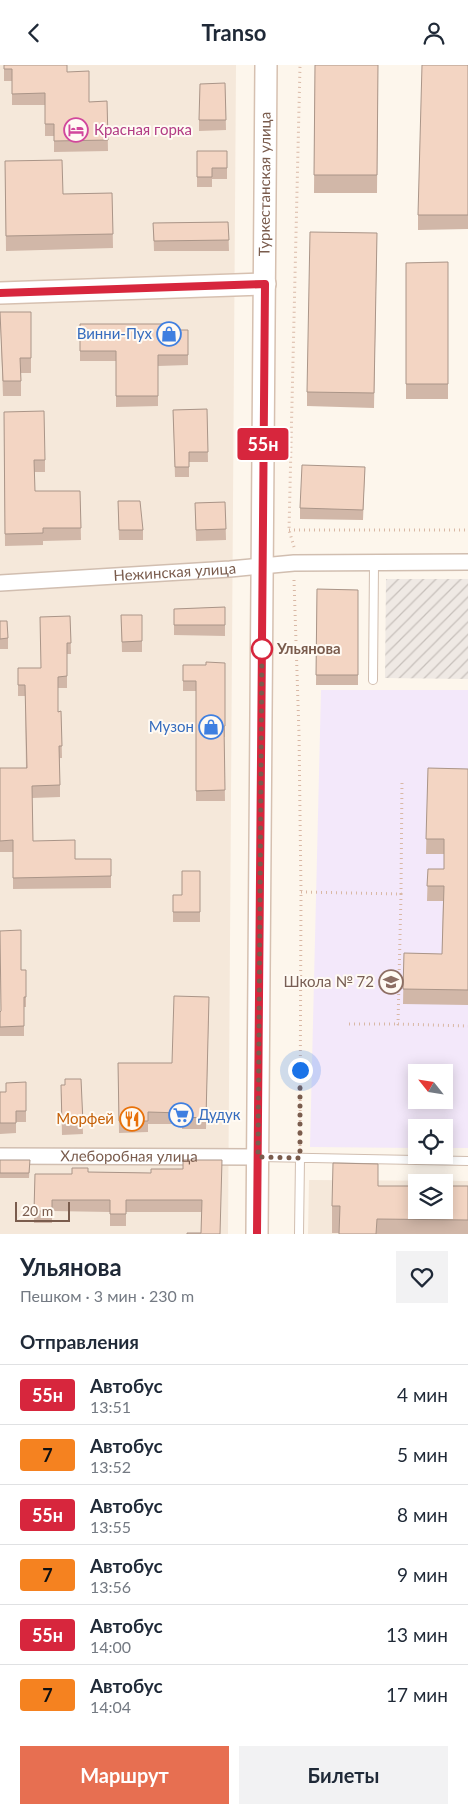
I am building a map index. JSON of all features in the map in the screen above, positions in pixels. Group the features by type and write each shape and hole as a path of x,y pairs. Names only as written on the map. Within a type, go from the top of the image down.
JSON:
{"main road":[{"name":"Туркестанская улица","path":"257,1234 266,65"},
{"path":"0,293 265,284"}],"street":[{"name":"Нежинская улица","path":"0,583 230,569 294,563 468,563"},
{"name":"Хлеборобная улица","path":"0,1156 258,1157"}],"lane":[{"path":"373,680 374,564"},
{"path":"258,1157 468,1161"},
{"path":"299,1234 300,1158"}],"path":[{"path":"294,547 289,530 300,65"},
{"path":"289,530 468,530"},
{"path":"294,579 299,734 301,892 300,1158"},
{"path":"398,1024 402,779"},
{"path":"301,892 401,894"},
{"path":"349,1024 468,1026"}],"shaded area":[{"path":"0,65 236,65 228,1234 0,1234"},
{"path":"386,579 468,579 468,679 385,678"},
{"name":"Школа № 72","path":"321,690 468,690 468,1148 453,1148 453,1119 408,1119 408,1148 310,1147"},
{"path":"309,1180 408,1181 408,1219 453,1219 453,1181 468,1181 468,1234 308,1234"}],"building":[{"path":"4,65 67,65 67,72 89,71 89,102 107,101 108,140 54,141 54,124 45,124 45,93 12,94 12,69 4,69"},
{"path":"315,65 378,65 377,175 314,175"},
{"path":"422,65 468,65 468,215 418,215"},
{"path":"225,83 226,120 199,120 200,84"},
{"path":"197,151 227,151 227,168 212,168 212,177 197,177"},
{"path":"62,160 63,194 112,193 113,234 6,236 5,161"},
{"path":"228,222 229,240 154,241 153,223"},
{"path":"310,232 377,233 374,393 307,392"},
{"path":"448,262 448,384 406,384 406,263"},
{"path":"0,312 31,312 31,358 20,358 21,381 3,381"},
{"path":"80,324 169,324 169,330 188,330 188,355 158,355 158,396 116,396 116,351 80,351"},
{"path":"207,409 208,452 189,452 189,467 175,467 173,410"},
{"path":"44,411 45,460 34,460 35,491 80,491 81,528 43,528 43,533 5,534 4,412"},
{"path":"302,465 365,467 363,510 300,508"},
{"path":"118,501 140,501 143,530 119,530"},
{"path":"225,502 226,529 196,530 195,503"},
{"path":"317,589 358,590 358,675 316,675"},
{"path":"225,607 225,625 174,625 174,609"},
{"path":"121,615 142,615 142,641 122,642"},
{"path":"70,616 71,643 67,643 67,676 58,677 58,712 61,711 62,746 59,746 60,785 32,786 33,841 75,840 75,859 111,859 111,876 13,878 13,840 0,841 0,768 27,768 25,685 18,685 18,668 41,668 40,617"},
{"path":"0,621 7,621 8,638 0,639"},
{"path":"206,662 225,663 225,790 196,791 196,681 183,681 183,665 206,665"},
{"path":"428,768 468,769 468,990 403,989 404,953 442,954 444,886 427,886 428,869 444,869 444,839 426,839"},
{"path":"182,871 200,871 200,912 173,912 173,895 182,895"},
{"path":"21,930 21,970 26,970 24,1026 0,1027 0,931"},
{"path":"174,996 209,997 206,1118 182,1117 182,1113 148,1112 148,1121 119,1121 118,1063 172,1063"},
{"path":"65,1079 81,1079 83,1123 62,1124 61,1085 65,1085"},
{"path":"26,1082 26,1111 16,1111 16,1123 0,1123 0,1092 6,1092 6,1083"},
{"path":"0,1160 30,1160 29,1173 0,1173"},
{"path":"183,1160 222,1160 220,1234 187,1234 201,1233 202,1200 126,1200 126,1214 110,1214 110,1200 52,1200 52,1211 34,1211 35,1174 72,1174 72,1168 88,1168 88,1172 151,1173 151,1169 183,1169"},
{"path":"333,1163 378,1164 378,1186 408,1186 408,1219 453,1219 453,1186 468,1186 468,1220 377,1219 376,1234 339,1234 340,1206 332,1206"}],"bus line":[{"name":"55н","path":"0,293 265,284 257,1234"}],"place":[{"name":"Красная горка","path":"76,130"},
{"name":"Винни-Пух","path":"169,334"},
{"name":"Ульянова","path":"262,649"},
{"name":"Музон","path":"211,727"},
{"name":"Школа № 72","path":"391,982"},
{"name":"Дудук","path":"181,1115"},
{"name":"Морфей","path":"132,1119"}],"route":[{"path":"262,649 262,644 258,1157 300,1158 300,1070"}]}
